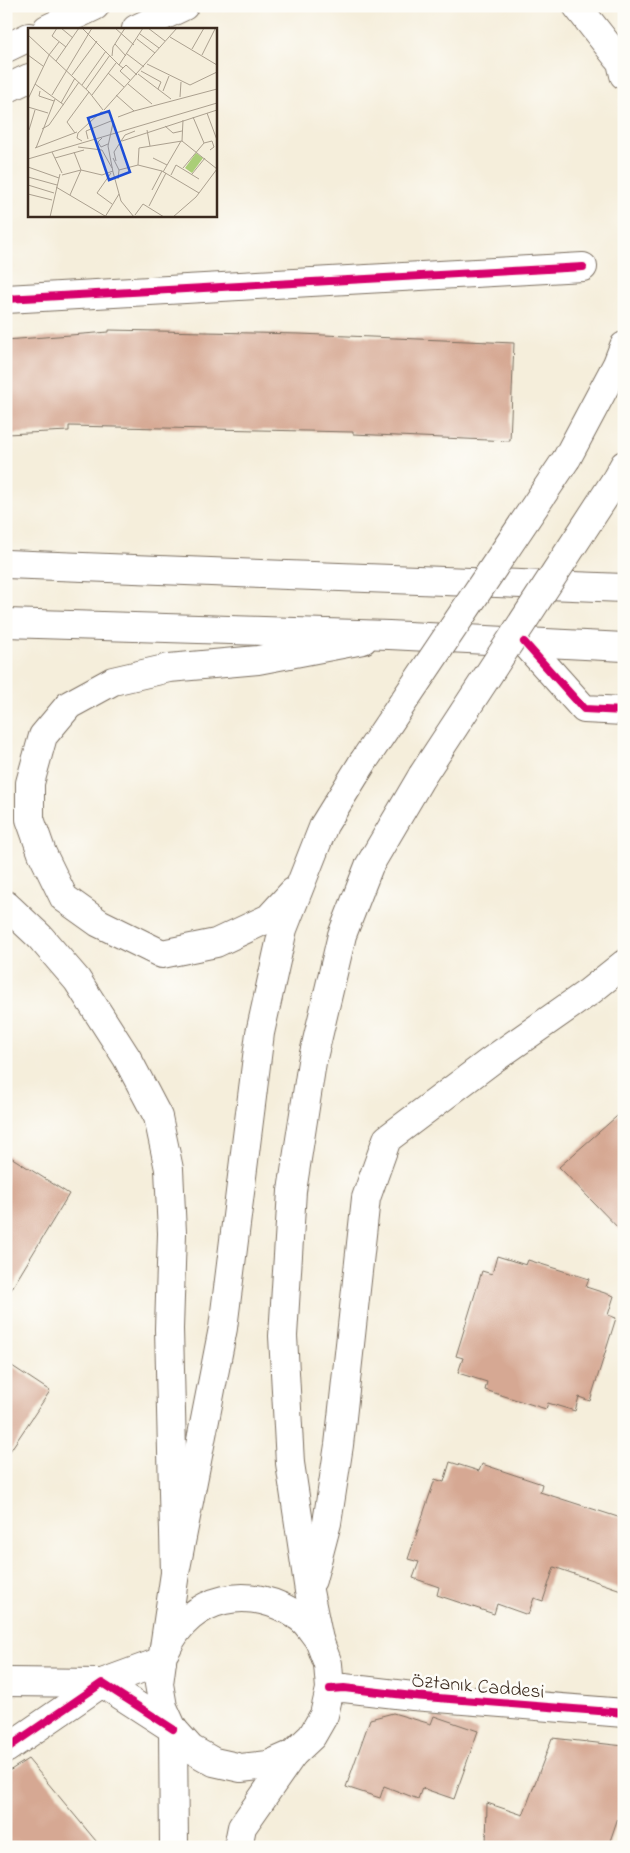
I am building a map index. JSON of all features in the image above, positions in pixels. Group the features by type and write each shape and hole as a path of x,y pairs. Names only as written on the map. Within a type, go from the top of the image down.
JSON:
{"main road":[{"path":"49,28 95,6"},
{"path":"138,28 184,6"},
{"path":"577,6 621,62 624,75"},
{"path":"6,48 28,37"},
{"path":"6,89 28,78"},
{"path":"6,299 583,267"},
{"path":"174,1847 173,1729 163,1707 159,1684 175,1573 223,1328 260,1033 283,929 324,825 363,762 567,458 617,364 624,346"},
{"path":"238,1847 242,1827 293,1754 312,1736 324,1714 330,1689 328,1664 319,1640 309,1591 290,1463 283,1336 292,1191 312,1062 342,935 369,866 422,776 619,473"},
{"path":"6,564 624,588"},
{"path":"6,622 389,635 624,647"},
{"path":"301,884 269,918 216,943 162,954 99,923 64,898 42,852 30,819 30,782 42,736 69,705 113,680 169,668 258,660 389,635"},
{"path":"524,642 584,710 624,711"},
{"path":"6,905 40,937 77,980 127,1058 158,1117 169,1169 172,1233 169,1329 175,1573"},
{"path":"309,1591 327,1523 339,1445 366,1198 387,1139 492,1060 589,992 624,964"},
{"path":"6,1749 102,1684 162,1661 173,1635 194,1614 219,1601 248,1597 276,1603 301,1618 319,1640"},
{"path":"6,1682 102,1684 173,1729 191,1749 214,1762 241,1768 268,1765 293,1754"},
{"name":"Öztanık Caddesi","path":"330,1689 344,1688 413,1696 624,1713"}],"building":[{"path":"109,330 300,334 514,343 510,441 353,434 353,432 69,426 69,431 6,434 6,340 109,332"},
{"path":"624,1110 624,1234 559,1167"},
{"path":"6,1154 69,1194 6,1298"},
{"path":"497,1256 526,1265 528,1260 589,1279 586,1287 614,1296 608,1315 616,1318 590,1401 579,1397 575,1411 548,1403 546,1409 485,1390 487,1382 458,1373 463,1358 456,1356 482,1271 492,1274"},
{"path":"6,1362 50,1391 6,1457"},
{"path":"450,1462 479,1471 482,1464 542,1484 540,1492 624,1519 624,1591 554,1567 543,1601 534,1598 528,1615 497,1604 494,1614 437,1595 439,1587 413,1578 419,1562 408,1559 435,1479 444,1482"},
{"path":"393,1713 431,1724 434,1716 478,1731 454,1799 422,1788 418,1799 384,1786 380,1798 346,1787 370,1719"},
{"path":"552,1738 624,1746 624,1800 608,1847 486,1847 487,1803 523,1815"},
{"path":"28,1759 101,1847 6,1847 6,1773"}],"cycle path":[{"path":"6,299 583,267"},
{"path":"524,642 584,709 624,711"},
{"path":"6,1749 102,1683 173,1729"},
{"path":"330,1689 344,1688 413,1696 624,1713"}]}
